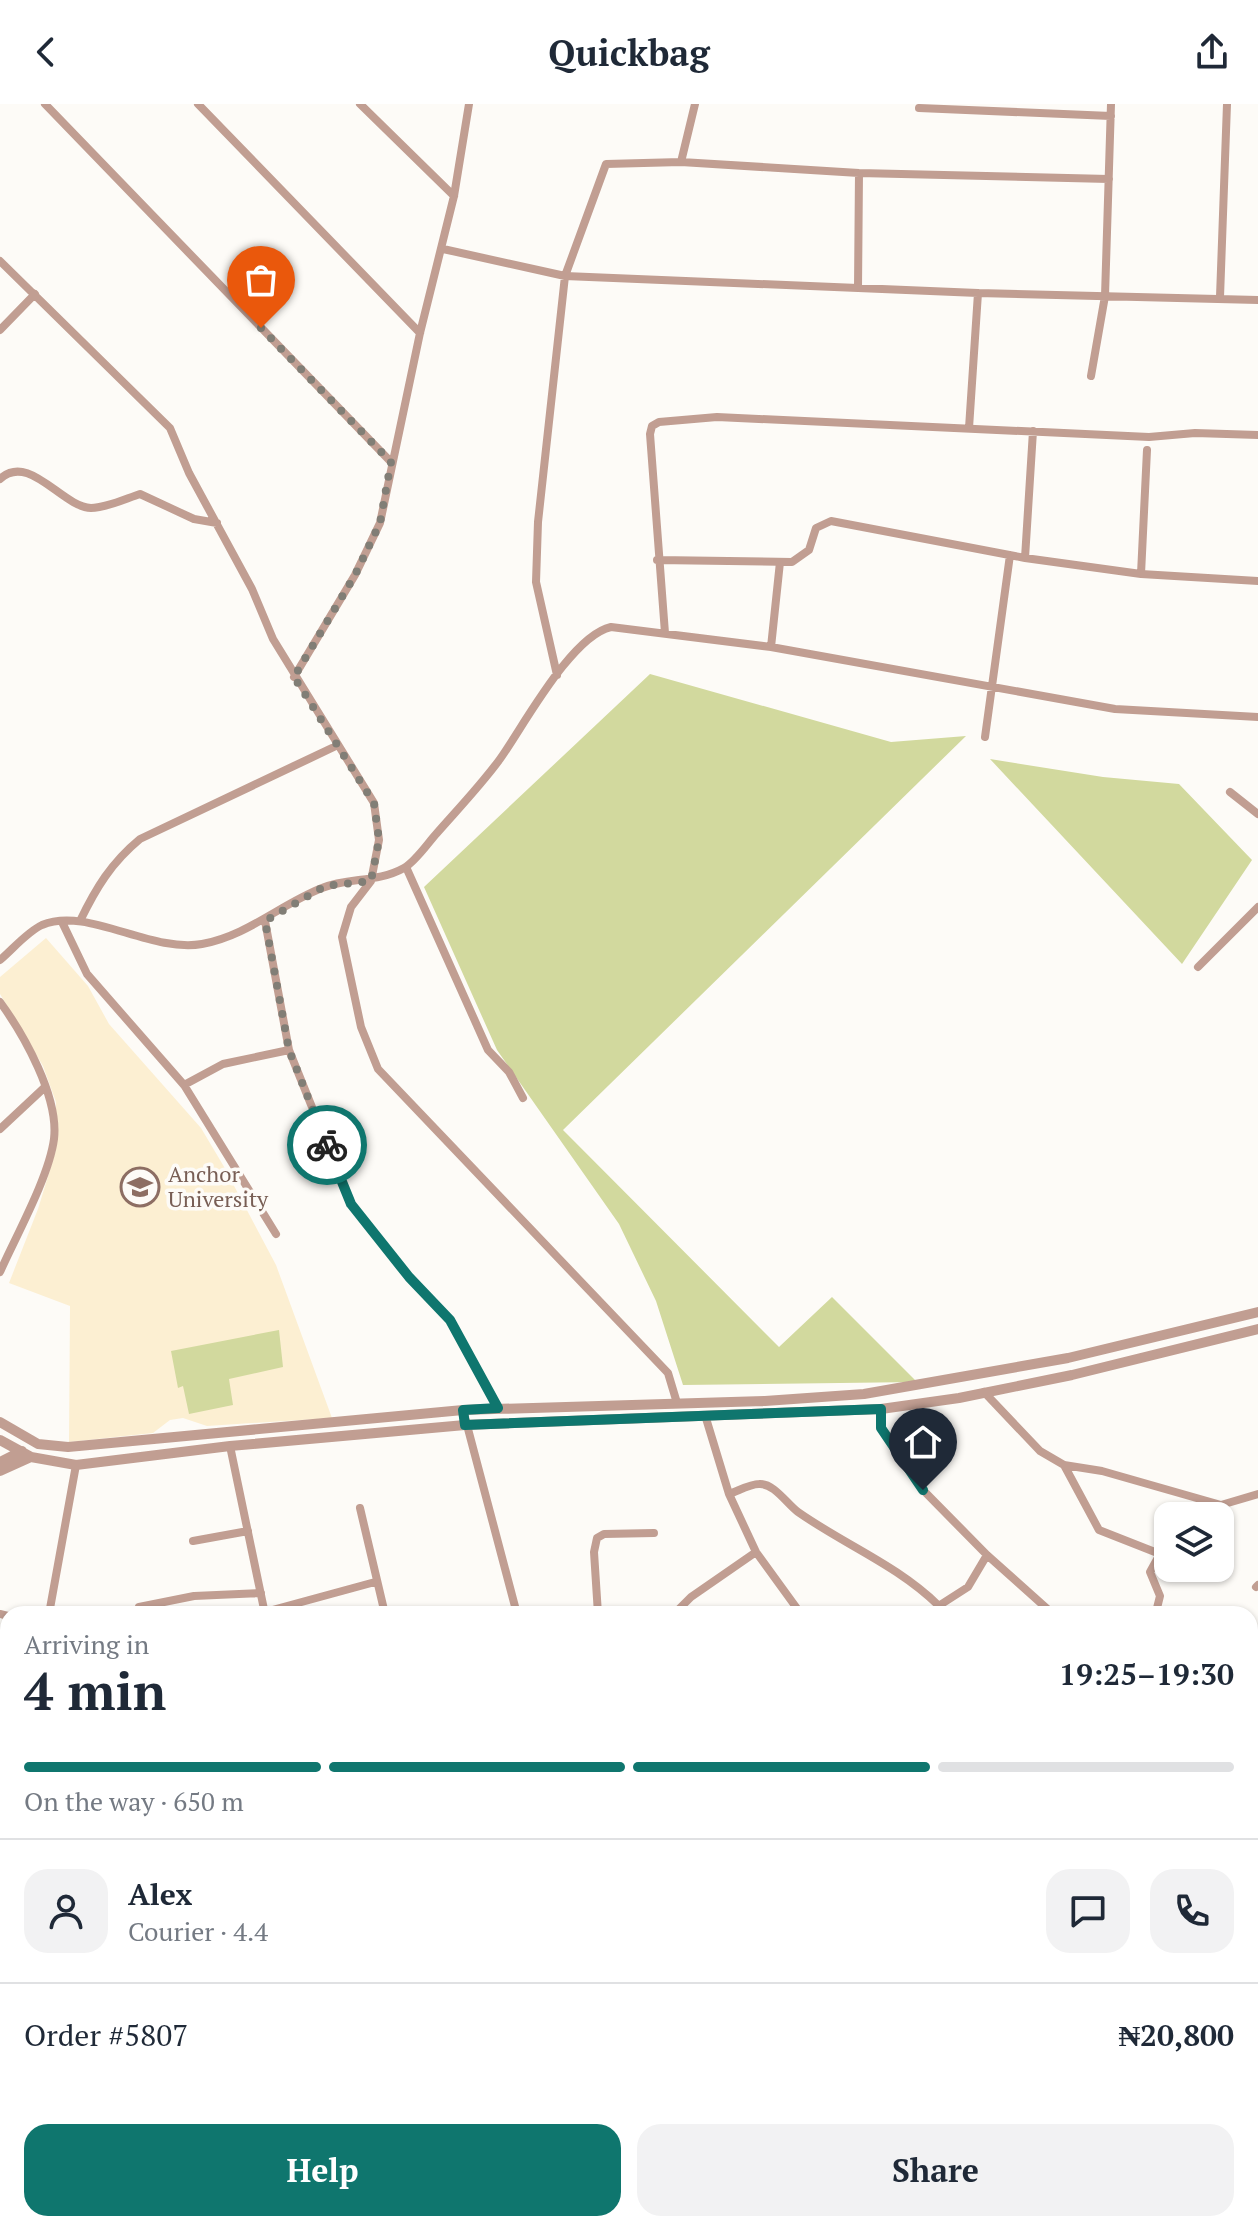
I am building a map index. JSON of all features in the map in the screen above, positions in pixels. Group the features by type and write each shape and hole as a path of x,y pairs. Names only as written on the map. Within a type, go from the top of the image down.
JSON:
{"street":[{"path":"45,104 391,462"},
{"path":"198,104 420,333"},
{"path":"360,104 454,196"},
{"path":"294,677 355,575 380,523 420,333 443,249 469,104"},
{"path":"681,162 695,104"},
{"path":"1091,376 1105,296 1111,104"},
{"path":"1220,297 1227,104"},
{"path":"919,108 1111,116"},
{"path":"557,675 536,582 538,522 565,276 606,164 681,162 859,173 1109,179"},
{"path":"858,288 859,173"},
{"path":"443,249 565,276 978,293 1258,300"},
{"path":"0,261 170,428 189,473 294,677 374,803 379,819 379,840 371,881 351,907 342,937 361,1027 378,1069 668,1373 677,1403"},
{"path":"969,428 978,293"},
{"path":"0,330 35,294"},
{"path":"665,633 664,596 657,560 650,434 655,424 717,417 1149,437 1195,433 1258,435"},
{"path":"1025,558 1033,431"},
{"path":"1141,574 1147,450"},
{"path":"0,479 10,473 30,474 81,506 92,508 140,494 194,519 217,523"},
{"path":"657,560 792,562 804,556 816,528 831,521 1025,558 1141,574 1258,581"},
{"path":"985,737 1010,555"},
{"path":"771,647 780,562"},
{"path":"0,960 43,925 62,922 80,921 174,947 205,944 265,921 325,886 371,881 406,867 498,762 534,702 605,628 771,647 1115,709 1258,717"},
{"path":"80,921 99,882 117,858 140,839 336,746"},
{"path":"1230,792 1258,814"},
{"path":"406,867 488,1050 509,1072 523,1098"},
{"path":"1198,967 1258,907"},
{"path":"265,921 289,1050 351,1204 409,1277 450,1320 498,1408"},
{"path":"62,922 94,983 184,1085 276,1234"},
{"path":"0,1002 23,1034 45,1087 54,1131 52,1146 0,1272"},
{"path":"184,1085 223,1064 289,1050"},
{"path":"0,1129 45,1087"},
{"path":"0,1422 38,1444 68,1447 463,1410 864,1394 954,1381 1068,1358 1258,1312"},
{"path":"0,1440 26,1454 76,1465 230,1446 465,1425 881,1409 984,1392 1258,1329"},
{"path":"984,1392 1040,1451 1064,1465 1102,1471 1210,1502"},
{"path":"881,1409 881,1428 923,1490 987,1555 1044,1606"},
{"path":"463,1410 515,1606"},
{"path":"705,1415 729,1494 756,1552 795,1606"},
{"path":"230,1446 264,1606"},
{"path":"0,1462 26,1454"},
{"path":"0,1471 26,1454"},
{"path":"50,1606 76,1465"},
{"path":"1064,1465 1099,1530 1154,1549"},
{"path":"729,1494 759,1484 772,1488 784,1502 813,1523 912,1580 938,1605 968,1587 987,1555"},
{"path":"1231,1502 1258,1494"},
{"path":"360,1508 382,1606"},
{"path":"193,1541 248,1531"},
{"path":"597,1606 594,1552 597,1538 604,1534 654,1533"},
{"path":"681,1606 756,1552"},
{"path":"290,1606 375,1582"},
{"path":"1154,1582 1160,1596 1158,1606"},
{"path":"144,1606 194,1596 261,1593"}],"shaded area":[{"name":"Anchor University","path":"46,938 88,986 109,1024 201,1128 276,1265 332,1418 207,1426 183,1418 170,1420 153,1433 69,1442 70,1306 9,1283 38,1209 56,1150 56,1102 43,1066 0,994 0,977"}],"green space":[{"path":"650,674 891,742 966,736 563,1130 779,1347 832,1297 917,1382 683,1385 656,1301 619,1224 497,1050 424,887"},
{"path":"990,759 1103,777 1179,784 1252,860 1182,964"},
{"path":"279,1330 283,1367 229,1379 233,1405 189,1414 183,1386 178,1388 171,1351"}],"way so far":[{"path":"261,328 391,462 380,523 355,575 294,677 374,803 379,819 379,840 371,881 325,886 265,921 289,1050 327,1145"}],"place":[{"name":"Anchor University","path":"140,1187"}],"route":[{"path":"327,1145 351,1204 409,1277 450,1320 498,1408 463,1410 465,1425 881,1409 881,1428 923,1490"}]}
